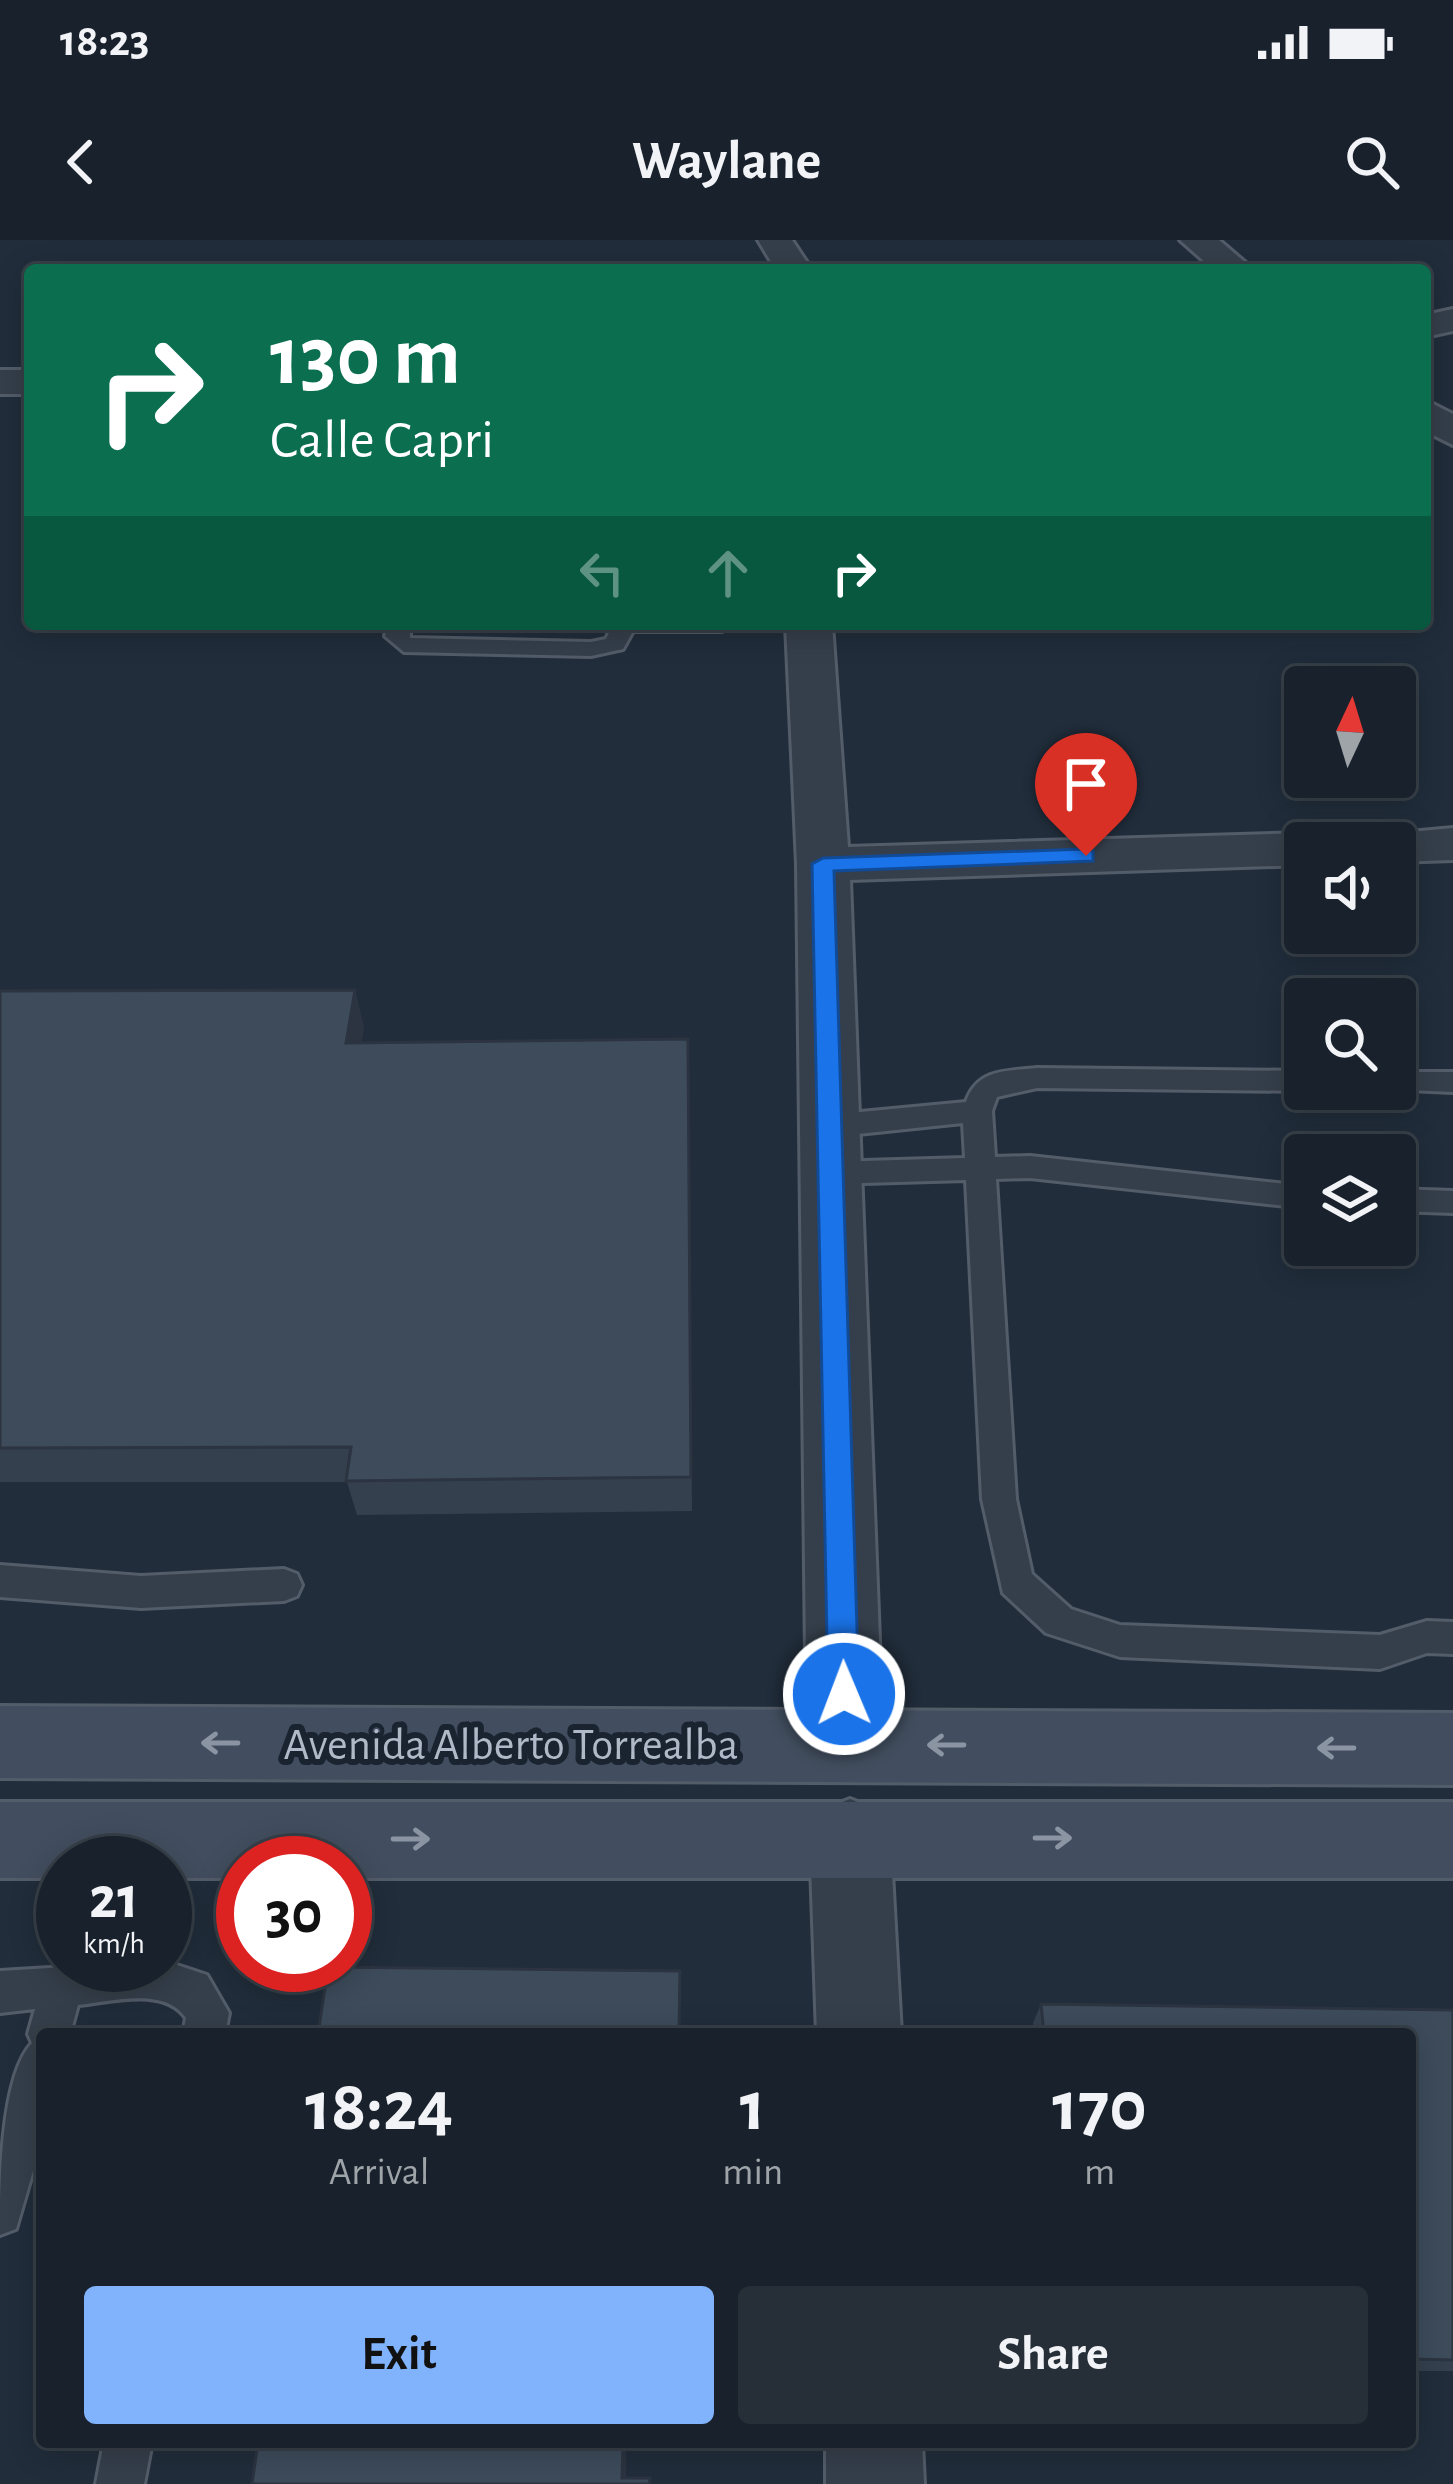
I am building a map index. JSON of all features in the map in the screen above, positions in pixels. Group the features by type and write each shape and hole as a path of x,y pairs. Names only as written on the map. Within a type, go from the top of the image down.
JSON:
{"main road":[{"name":"Avenida Alberto Torrealba","path":"0,1742 1453,1749"},
{"path":"0,1840 1453,1840"}],"street":[{"path":"1197,240 1228,264"},
{"path":"809,630 823,864 845,1744"},
{"path":"1416,845 1453,844"},
{"path":"823,864 1284,850"},
{"path":"850,1837 859,2028"},
{"path":"874,2448 875,2484"}],"lane":[{"path":"398,630 396,636 404,645 591,649 615,644 621,630"},
{"path":"1284,1081 1037,1078 998,1082 983,1091 977,1111 978,1166 999,1499 1016,1582 1059,1622 1120,1641 1380,1652 1427,1637 1453,1638"},
{"path":"1416,1082 1453,1082"},
{"path":"830,1149 977,1111"},
{"path":"830,1149 1284,1195"},
{"path":"1416,1201 1453,1202"},
{"path":"0,1581 141,1592 284,1585"},
{"path":"0,1993 36,1989"},
{"path":"192,1990 208,2013 205,2028"},
{"path":"51,2028 60,1992"},
{"path":"0,2213 36,2082"},
{"path":"120,2484 127,2448"}],"building":[{"path":"355,990 346,1043 688,1039 691,1477 346,1481 351,1447 0,1448 0,991"},
{"path":"372,1968 680,1971 679,2028 319,2028 324,1992 372,1992"},
{"path":"1041,2004 1453,2010 1453,2360 1416,2359 1416,2028 1043,2028"},
{"path":"257,2448 623,2448 622,2478 650,2478 649,2484 252,2484"}],"route":[{"path":"844,1694 823,864 1086,856"}]}
